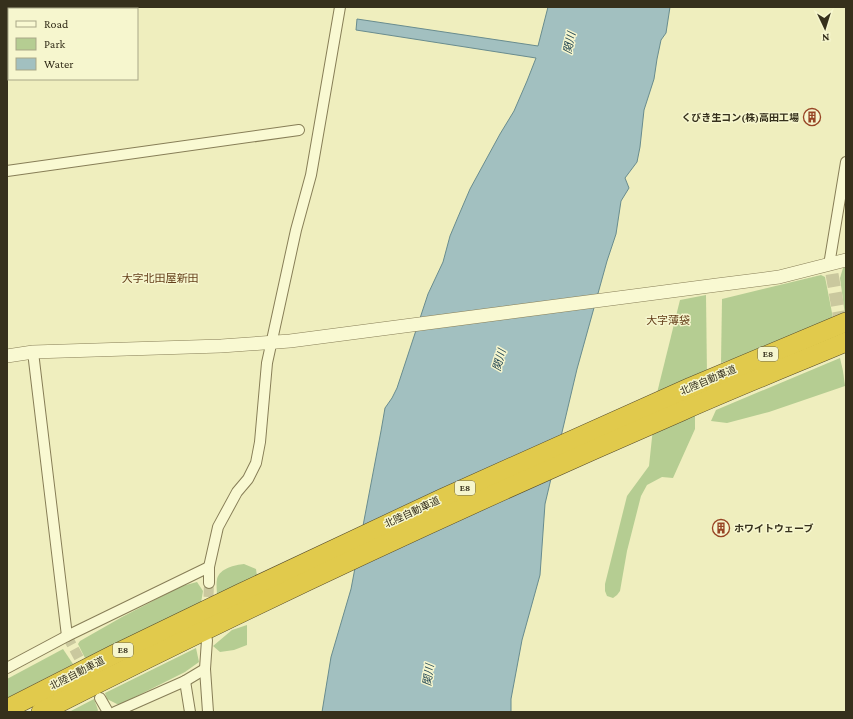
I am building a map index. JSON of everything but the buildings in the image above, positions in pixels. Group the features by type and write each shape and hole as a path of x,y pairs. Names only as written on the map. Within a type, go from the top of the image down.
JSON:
{"highway":[{"name":"北陸自動車道","path":"7,709 113,655 241,593 443,498 690,387 846,322"},
{"name":"北陸自動車道","path":"41,712 121,671 448,515 682,411 846,342"}],"street":[{"path":"209,583 209,567 218,527 237,492 248,479 256,463 260,442 267,362 296,230 310,175 340,7"},
{"path":"7,171 299,130"},
{"path":"830,269 846,162"},
{"path":"7,356 33,352 221,346 290,341 696,287 779,278 830,269 846,260"},
{"path":"33,352 67,636"},
{"path":"7,668 67,636 209,567"},
{"path":"207,640 205,669 208,712"},
{"path":"115,712 186,681 205,669"},
{"path":"186,681 190,712"},
{"path":"100,698 108,712"}],"green space":[{"path":"846,267 845,315 840,278 843,268"},
{"path":"821,275 825,277 833,318 774,345 721,363 722,299"},
{"path":"706,295 707,376 656,397 680,300"},
{"path":"840,358 845,386 769,412 727,423 711,421 716,410"},
{"path":"695,414 695,429 673,478 662,477 647,485 641,496 627,551 620,591 613,598 607,596 605,584 627,496 649,466 653,428"},
{"path":"244,564 256,569 257,576 217,596 217,579 221,572 232,566"},
{"path":"197,582 203,591 201,603 85,658 78,644 80,641 182,586"},
{"path":"247,625 247,645 234,650 220,652 213,646 232,630"},
{"path":"196,648 199,662 185,672 119,705 107,699 105,693"},
{"path":"63,649 73,664 7,698 7,679"},
{"path":"94,699 98,710 97,712 69,712"}],"water":[{"name":"関川","path":"548,7 670,7 666,33 661,40 654,79 644,110 637,162 625,178 629,188 621,201 616,234 577,369 545,504 540,575 522,640 511,699 511,712 322,712 331,657 351,589 385,408 397,388 428,294 443,262 450,236 470,189 514,111 536,58 356,30 357,19 538,46"}],"tunnel":[{"path":"832,274 842,331"},
{"path":"208,612 209,583"},
{"path":"67,636 87,673"}],"place":[{"name":"くびき生コン(株)高田工場","path":"812,117"},
{"name":"ホワイトウェーブ","path":"721,528"}],"district":[{"name":"大字北田屋新田","path":"160,278"},
{"name":"大字薄袋","path":"668,320"}]}
